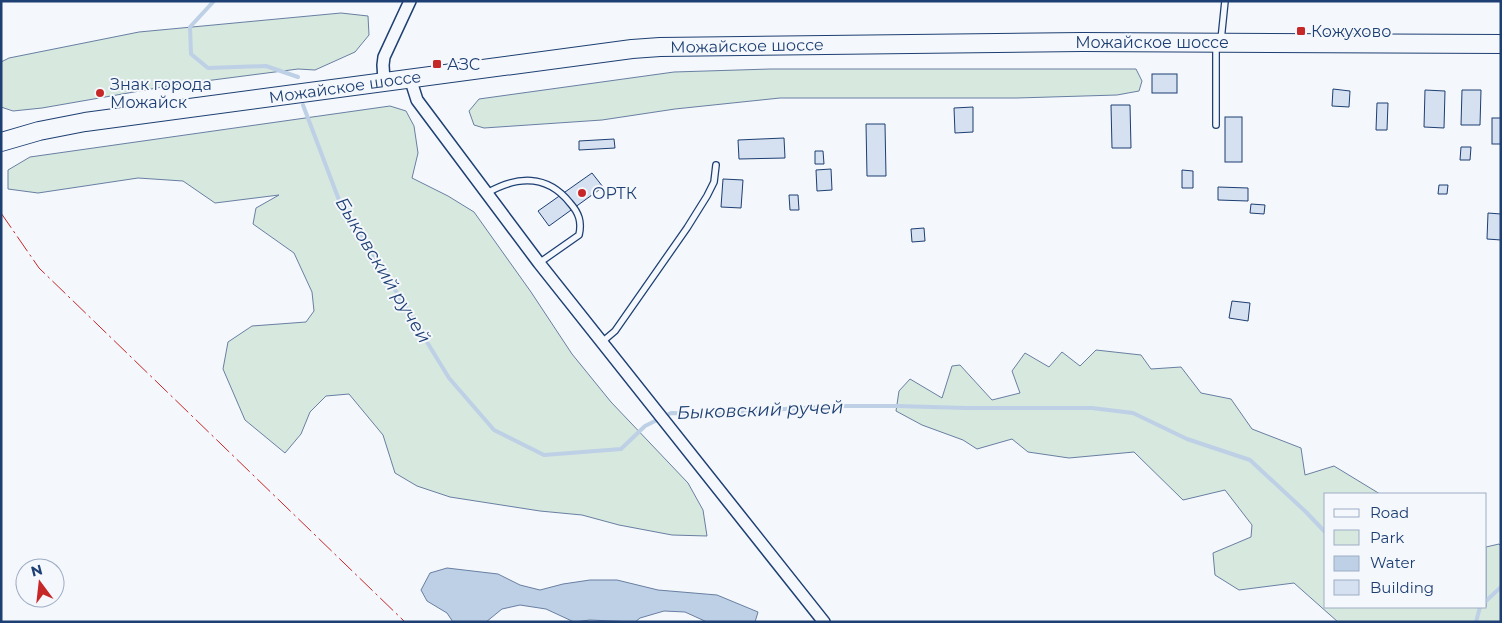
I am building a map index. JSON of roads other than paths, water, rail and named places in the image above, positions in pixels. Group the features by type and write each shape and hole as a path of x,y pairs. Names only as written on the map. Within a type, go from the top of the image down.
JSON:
{"main road":[{"name":"Можайское шоссе","path":"1,142 39,131 85,122 384,81 660,47 1219,42 1501,44"}],"street":[{"path":"384,81 384,58 410,1"},
{"path":"410,78 417,100 539,263 824,622"}],"lane":[{"path":"1216,125 1219,42 1225,1"},
{"path":"602,342 615,331 687,228 714,182 716,165"},
{"path":"487,193 500,185 510,182 536,181 556,189 563,194 574,208 581,225 579,235 539,263"}],"water":[{"path":"447,568 498,574 520,585 540,590 590,580 617,580 658,590 717,595 758,612 755,622 707,622 685,612 664,611 640,618 635,622 590,620 574,622 546,609 520,605 502,609 486,622 453,622 447,613 427,601 421,590 430,573"}],"waterway":[{"name":"Быковский ручей","path":"214,1 190,27 191,54 208,68 266,66 298,77"},
{"name":"Быковский ручей","path":"303,105 342,208 367,244 449,378 494,430 544,455 621,449 645,426 671,413 724,414 843,406 1092,408 1133,413 1187,439 1250,460 1324,531"},
{"name":"Быковский ручей","path":"1487,600 1501,587"},
{"path":"1476,622 1480,608"}],"place":[{"name":"Кожухово","path":"1301,31"},
{"name":"АЗС","path":"437,64"},
{"name":"Знак города Можайск","path":"100,93"},
{"name":"ОРТК","path":"582,193"}]}
